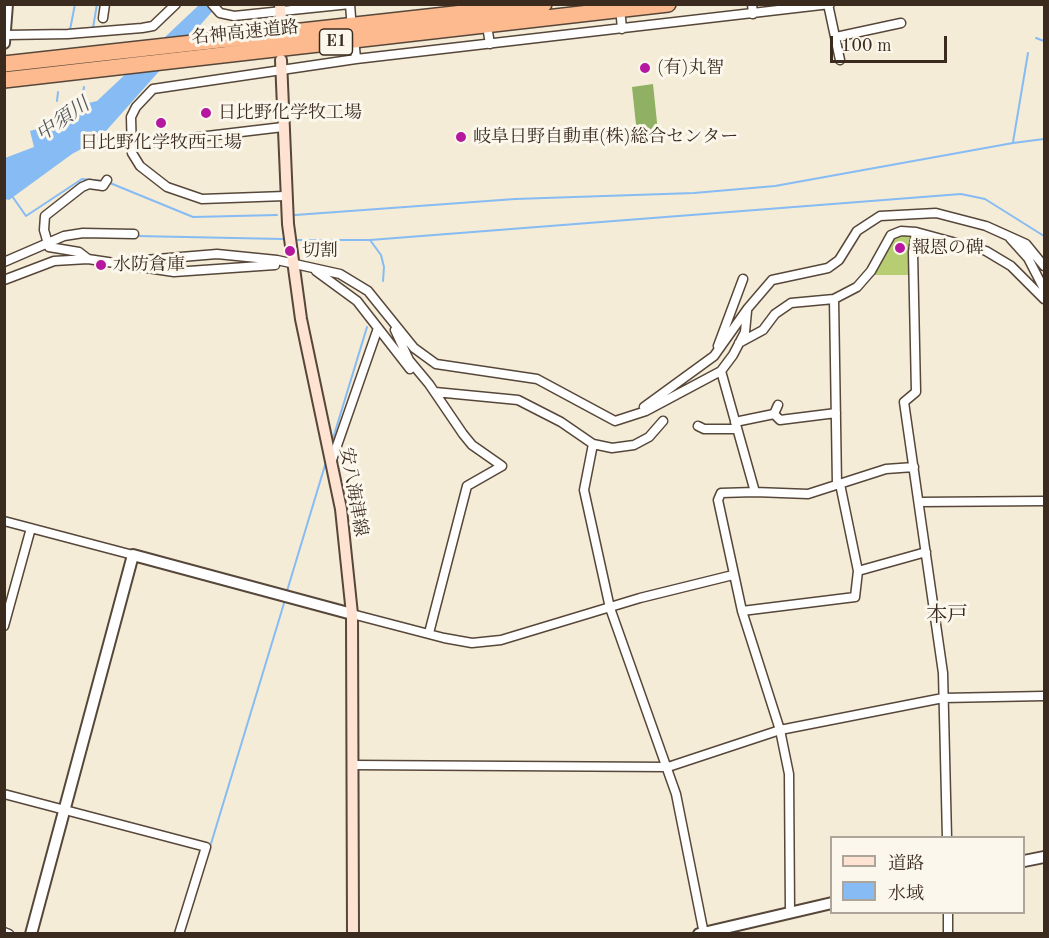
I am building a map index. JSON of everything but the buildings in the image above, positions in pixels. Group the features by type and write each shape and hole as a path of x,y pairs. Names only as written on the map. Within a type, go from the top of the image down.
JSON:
{"highway":[{"name":"名神高速道路","path":"4,64 544,4"},
{"name":"名神高速道路","path":"4,80 668,4"}],"main road":[{"name":"安八海津線","path":"281,65 285,196 293,264 301,319 341,509 352,614 353,933"}],"street":[{"path":"7,4 5,39 153,26 176,4"},
{"path":"103,18 105,4"},
{"path":"212,4 220,13 234,16 350,4 351,17"},
{"path":"285,196 202,199 181,194 140,166 132,153 131,117 142,97 153,89 281,65 356,59 622,29 752,9 829,5 840,60"},
{"path":"621,18 622,29"},
{"path":"836,37 900,23"},
{"path":"488,32 490,44"},
{"path":"355,48 356,59"},
{"path":"131,145 283,127"},
{"path":"88,259 80,252 52,249 47,243 45,216 82,187 88,184 103,186 107,180"},
{"path":"634,416 714,356 748,308 772,280 828,268 839,260 857,231 880,216 936,213 986,226 1026,244 1044,266"},
{"path":"739,344 763,330 775,314 791,303 834,298 857,287 871,271 891,235 901,231 916,232 986,251 1011,266 1044,299"},
{"path":"916,232 913,252 916,392 904,402 943,673 947,836"},
{"path":"4,262 64,236 83,233 134,234"},
{"path":"1007,234 1028,258 1044,289"},
{"path":"4,280 54,261 88,259 121,262 217,254 293,264 340,274 357,282 379,303 393,324 414,348 436,364 537,379 615,421 634,416 711,379 721,371 745,332 748,308"},
{"path":"121,262 140,268 174,272 293,264"},
{"path":"316,270 357,301 411,371 432,388 518,400 561,422 593,444 612,448 634,445 649,437 663,421"},
{"path":"714,356 743,279"},
{"path":"742,611 855,597 858,571 838,484 834,298"},
{"path":"393,324 409,360 472,444 502,466 467,486 429,633"},
{"path":"332,460 378,328"},
{"path":"721,371 755,492"},
{"path":"698,426 704,429 736,426 774,414 778,405"},
{"path":"774,414 780,420 836,413"},
{"path":"593,444 584,490 610,608 676,794 703,933 830,903"},
{"path":"790,913 789,774 780,730 742,611 718,500 721,493 808,494 886,469 914,466"},
{"path":"919,502 1044,501"},
{"path":"4,521 352,614 472,643 501,640 640,598 733,575"},
{"path":"4,626 31,528"},
{"path":"858,571 926,552"},
{"path":"31,933 62,810 133,555"},
{"path":"353,765 668,767 780,730 943,698 1044,696"},
{"path":"4,794 206,847 179,933"},
{"path":"1025,861 1044,857"},
{"path":"948,914 948,933"}],"green space":[{"path":"653,84 658,132 637,134 632,87"},
{"path":"900,235 909,237 910,275 875,275 880,255 892,237"}],"water":[{"path":"199,5 218,5 98,140 72,154 9,200 5,199 5,158 34,147 30,131 68,120 80,105 97,101"}],"waterway":[{"path":"70,30 75,4"},
{"path":"93,28 97,4"},
{"path":"1036,38 1044,41"},
{"path":"1013,142 1028,53"},
{"name":"中須川","path":"83,93 84,87"},
{"name":"中須川","path":"57,101 58,92"},
{"path":"295,215 515,199 694,193 775,186 1044,139"},
{"path":"12,196 26,216 82,179 104,181"},
{"path":"110,183 193,217 277,215"},
{"path":"295,240 370,240 961,194 985,199 1044,236"},
{"path":"136,236 283,239"},
{"path":"370,240 381,255 384,267 383,281"},
{"path":"331,445 367,327"},
{"path":"287,591 326,462"},
{"path":"210,847 285,600"}],"place":[{"name":"(有)丸智","path":"645,68"},
{"name":"日比野化学牧工場","path":"206,113"},
{"name":"日比野化学牧西工場","path":"161,123"},
{"name":"岐阜日野自動車(株)総合センター","path":"461,137"},
{"name":"報恩の碑","path":"900,248"},
{"name":"切割","path":"290,251"},
{"name":"水防倉庫","path":"101,265"}],"district":[{"name":"本戸","path":"947,615"}]}
